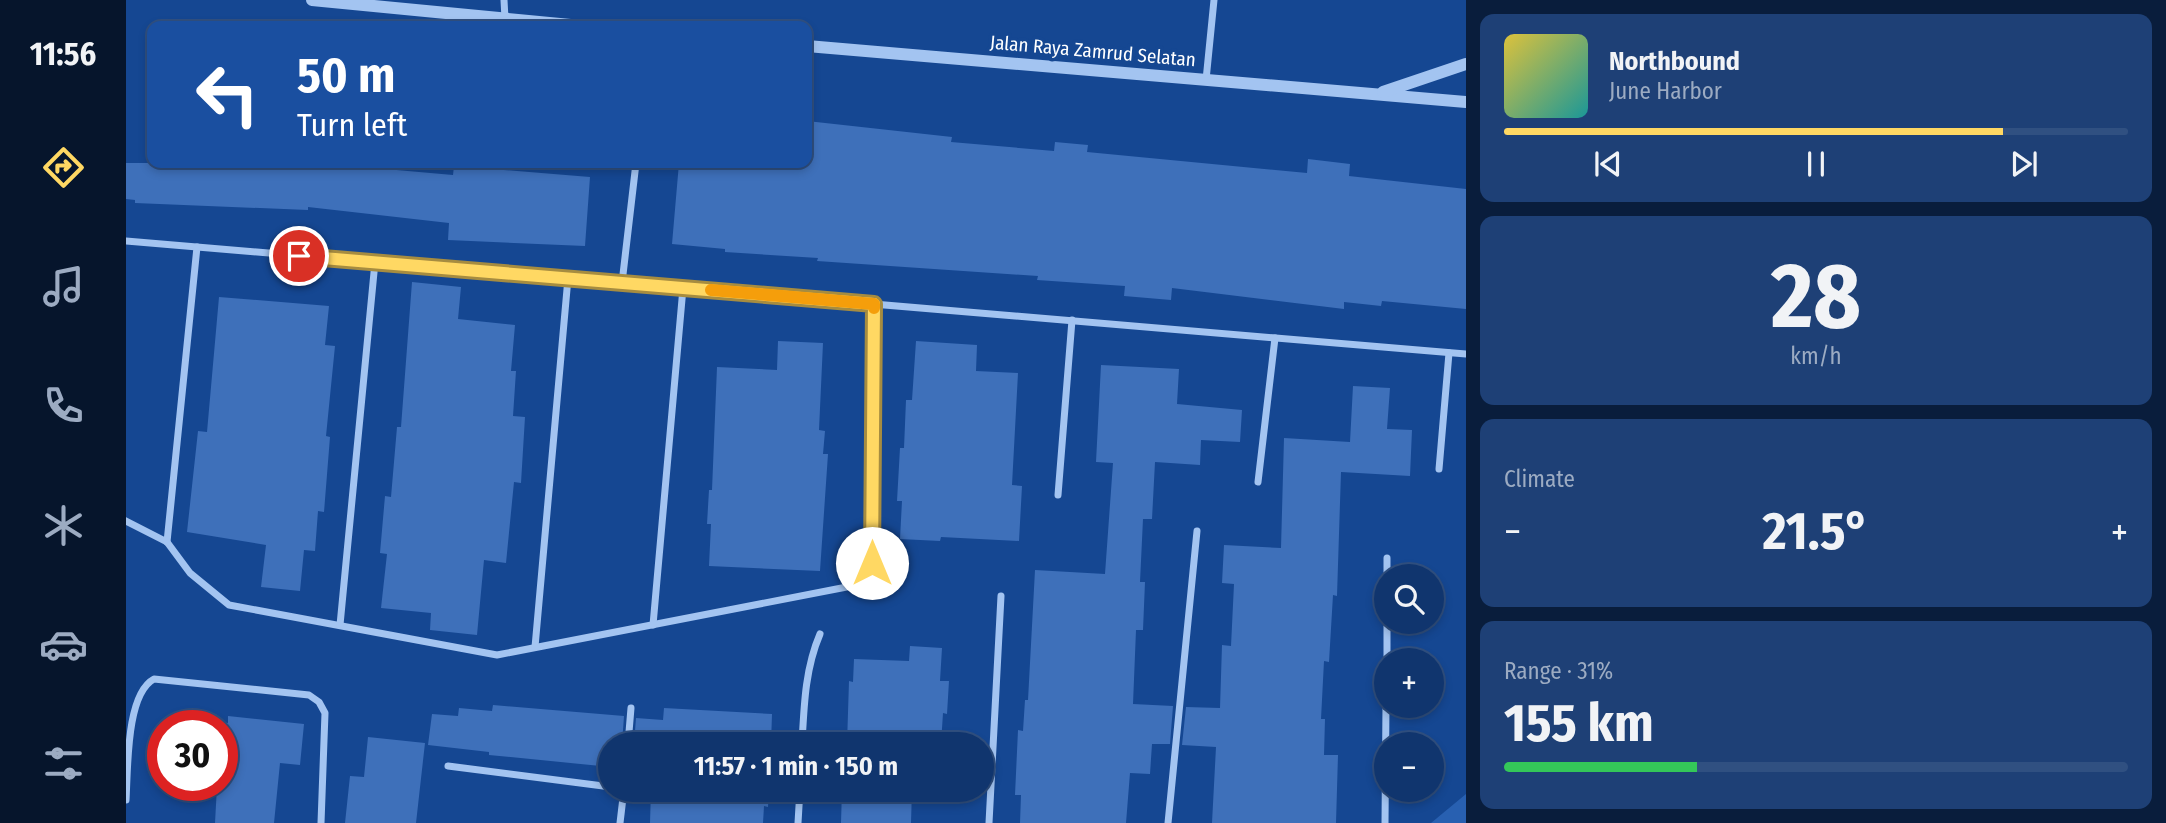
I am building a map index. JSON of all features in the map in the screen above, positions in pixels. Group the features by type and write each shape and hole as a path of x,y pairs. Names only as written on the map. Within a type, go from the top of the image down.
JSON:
{"street":[{"path":"312,0 527,21"},
{"path":"503,0 505,19"},
{"path":"1206,80 1214,0"},
{"name":"Jalan Raya Zamrud Selatan","path":"812,46 1466,102"},
{"name":"Jalan Raya Zamrud Selatan","path":"1376,95 1466,64"},
{"path":"622,283 635,168"},
{"path":"126,241 1466,354"},
{"path":"167,542 197,247"},
{"path":"340,625 375,262"},
{"path":"535,647 568,278"},
{"path":"653,625 683,288"},
{"path":"126,521 167,542 190,573 229,605 496,654 857,585 872,563 874,304"},
{"path":"1058,495 1072,320"},
{"path":"1258,482 1275,338"},
{"path":"1439,469 1450,353"},
{"path":"1168,823 1197,531"},
{"path":"1387,558 1387,564"},
{"path":"989,823 1001,596"},
{"path":"802,732 804,693 813,652 821,634"},
{"path":"126,800 133,701 145,684 154,679 309,695 319,702 325,713 321,823"},
{"path":"629,732 631,708"},
{"path":"1385,823 1386,718"},
{"path":"448,766 598,785"},
{"path":"620,823 622,802"},
{"path":"798,823 799,802"}],"shaded area":[{"path":"1466,794 1466,823 1431,823"}],"building":[{"path":"812,122 952,137 951,142 1054,151 1055,142 1088,145 1087,152 1307,173 1308,159 1350,164 1349,176 1466,189 1466,309 1382,301 1381,306 1344,302 1344,309 1172,288 1171,300 1124,296 1125,286 1037,280 1038,276 817,261 818,258 725,252 725,249 672,244 679,168 812,168"},
{"path":"126,163 147,163 147,168 374,168 453,175 454,168 479,168 590,177 585,246 448,240 449,223 308,207 308,210 135,203 135,200 126,199"},
{"path":"412,282 461,287 458,319 515,325 511,371 516,371 513,416 525,417 521,483 514,482 506,563 484,560 477,635 430,630 431,613 381,608 387,554 380,553 385,496 391,497 397,427 401,427"},
{"path":"219,297 329,306 325,345 335,346 326,436 330,437 324,512 318,511 315,551 304,550 300,591 261,587 266,545 187,532 198,431 207,432"},
{"path":"778,341 823,343 819,430 825,431 823,454 828,454 820,571 709,566 711,524 707,524 709,490 712,490 717,367 777,370"},
{"path":"916,341 977,345 976,371 1018,373 1012,485 1022,486 1019,541 941,537 940,541 900,539 902,501 897,501 900,448 904,448 906,400 912,400"},
{"path":"1101,365 1179,369 1177,404 1242,410 1240,442 1201,440 1200,465 1155,462 1152,519 1143,519 1140,582 1145,582 1143,630 1136,630 1133,704 1173,706 1170,744 1152,744 1150,774 1130,773 1126,823 1020,823 1021,795 1015,795 1018,730 1023,731 1025,700 1028,700 1035,570 1105,574 1113,463 1096,462"},
{"path":"1353,386 1390,388 1387,429 1412,430 1410,476 1341,472 1337,596 1333,595 1329,662 1324,661 1321,719 1325,719 1324,755 1338,755 1336,823 1212,823 1216,747 1182,745 1186,707 1220,708 1222,645 1231,646 1234,584 1222,583 1224,545 1281,548 1284,438 1350,442"},
{"path":"910,646 942,648 940,681 949,681 947,714 943,713 942,732 847,732 849,681 853,682 854,659 909,661"},
{"path":"493,705 624,716 623,732 598,732 598,766 489,755 489,752 428,745 432,714 458,716 459,708 492,711"},
{"path":"664,708 772,714 771,732 635,732 636,718 663,720"},
{"path":"238,717 304,724 300,765 280,763 274,823 215,823 216,801 238,801"},
{"path":"368,737 425,743 416,823 345,823 350,776 364,777"},
{"path":"651,802 768,802 768,807 764,806 763,823 650,823"},
{"path":"842,802 912,802 911,823 841,823"}],"slow traffic":[{"path":"711,290 874,304 874,308"}],"route":[{"path":"299,256 874,304 872,563"}]}
